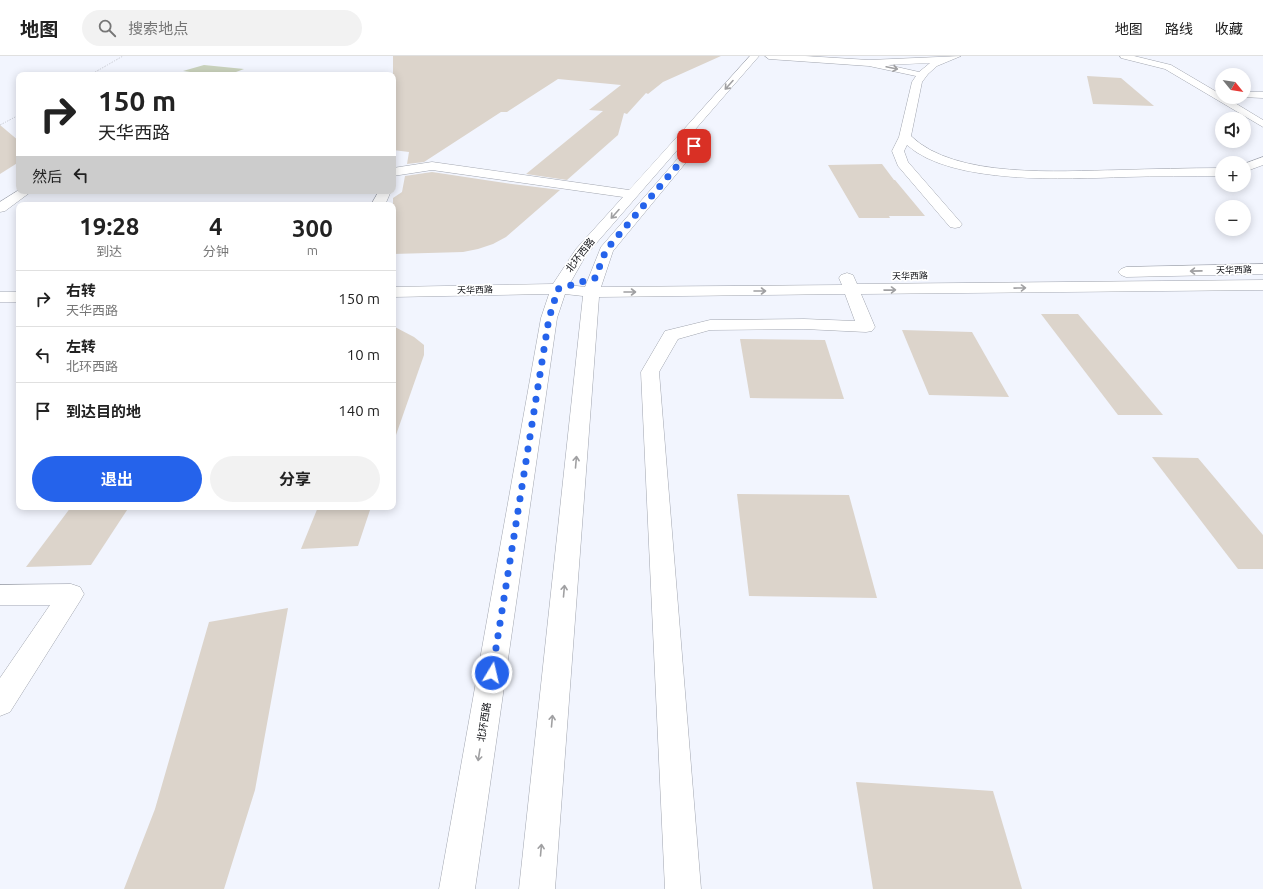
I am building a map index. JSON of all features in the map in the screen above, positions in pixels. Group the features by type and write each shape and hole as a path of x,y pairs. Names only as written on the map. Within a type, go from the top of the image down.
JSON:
{"street":[{"name":"北环西路","path":"458,889 549,318 558,289 566,273 581,252 755,56"},
{"path":"747,83 770,56 869,63 940,60 957,56"},
{"path":"1124,56 1168,67 1215,92"},
{"path":"940,60 921,75 905,137 898,151 902,163 955,224"},
{"path":"869,63 921,75"},
{"path":"1251,95 1263,95"},
{"path":"1233,104 1263,124"},
{"path":"905,137 918,148 940,158 966,166 1004,173 1036,175 1215,172"},
{"name":"北环西路","path":"537,889 593,285 606,250 692,149"},
{"path":"1251,165 1263,161"},
{"path":"396,173 406,169 432,166 632,194"},
{"path":"0,208 21,194"},
{"name":"天华西路","path":"850,284 1263,269"},
{"path":"683,889 650,372 671,335 710,325 804,324 866,327 850,284"},
{"name":"天华西路","path":"396,292 558,289 593,285 1263,285"},
{"path":"0,297 16,297"},
{"path":"0,595 71,594 0,703"}],"path":[{"path":"95,72 123,56"},
{"path":"0,125 16,117"}],"green space":[{"path":"204,65 244,69 236,72 183,71"}],"building":[{"path":"393,56 721,56 663,82 648,94 646,93 627,114 624,113 618,135 567,180 526,174 603,111 589,110 621,85 558,79 507,112 501,112 424,162 407,164 409,152 396,150 396,72 393,72"},
{"path":"1087,76 1121,78 1154,106 1093,104"},
{"path":"0,125 16,138 16,164 0,174"},
{"path":"882,164 925,216 859,218 828,165"},
{"path":"432,172 560,190 506,237 493,244 463,252 396,254 396,202 393,202 393,198 402,192 405,176"},
{"path":"1041,314 1078,314 1163,415 1118,415"},
{"path":"396,328 414,337 424,345 424,355 396,435"},
{"path":"902,330 972,332 1009,397 929,395"},
{"path":"740,339 825,340 844,399 750,398"},
{"path":"1152,457 1198,458 1263,535 1263,569 1238,569"},
{"path":"737,494 849,495 877,598 749,596"},
{"path":"69,510 127,510 91,565 26,567"},
{"path":"317,510 370,510 358,546 301,549"},
{"path":"288,608 255,790 224,889 124,889 155,809 209,622"},
{"path":"856,782 993,791 1022,889 873,889"}],"route":[{"path":"492,673 549,318 558,289 595,278 606,250 694,146"}]}
